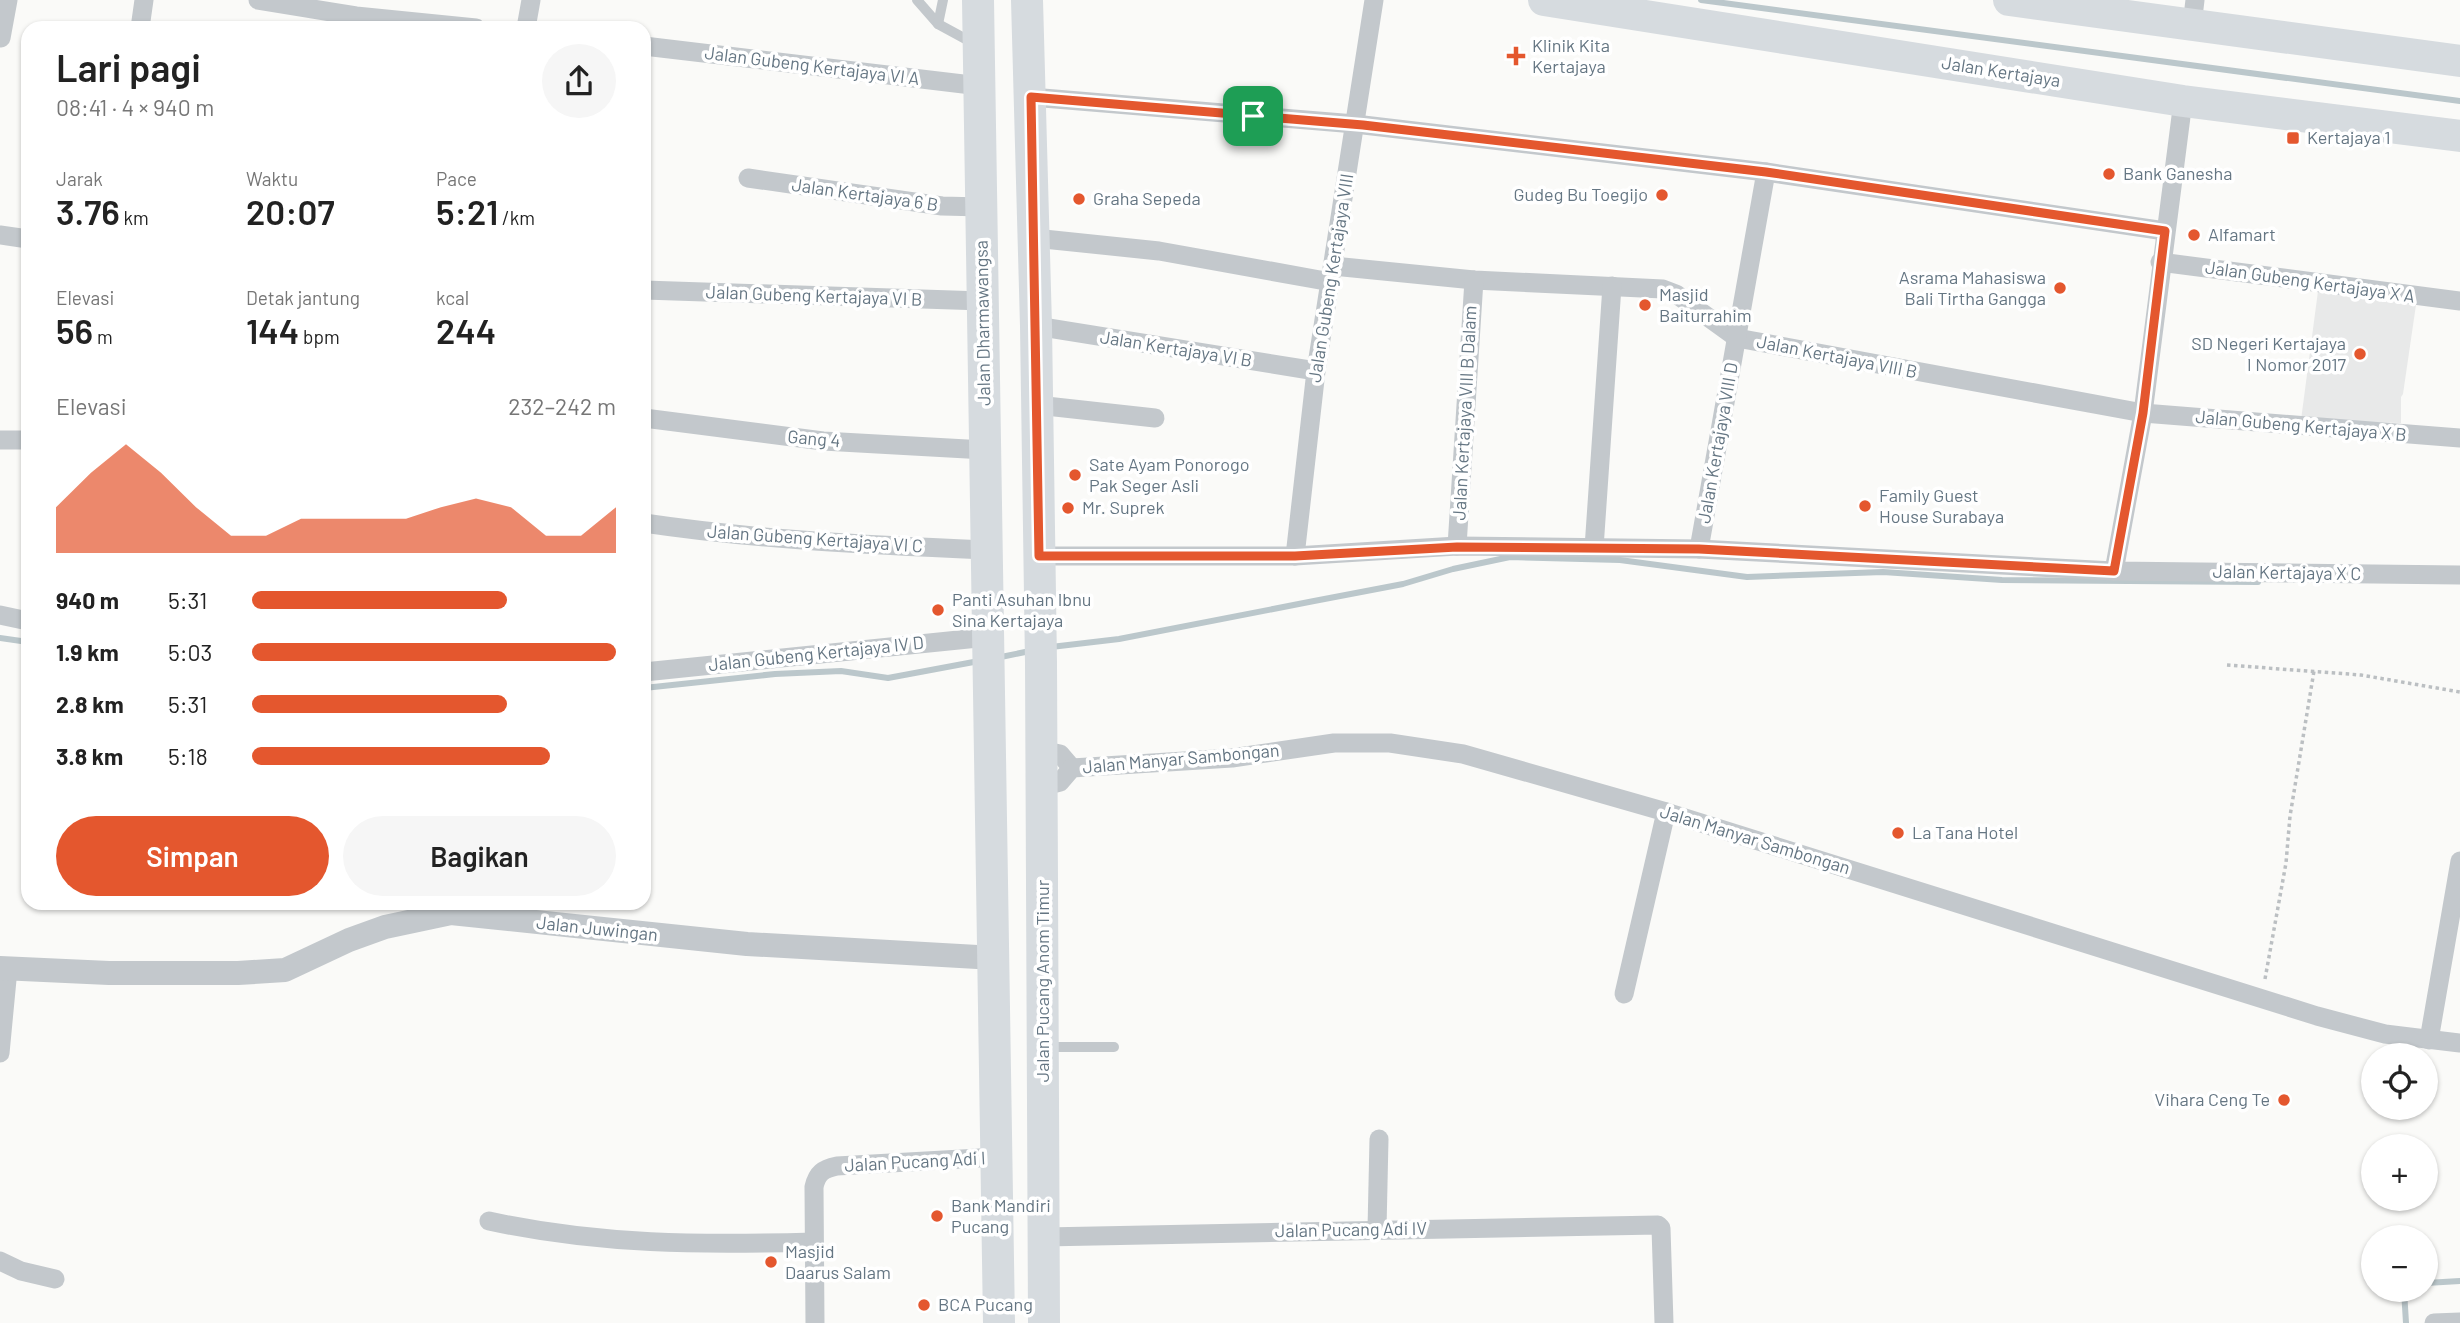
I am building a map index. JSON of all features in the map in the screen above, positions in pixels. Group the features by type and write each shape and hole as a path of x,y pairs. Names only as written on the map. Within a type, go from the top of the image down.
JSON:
{"main road":[{"name":"Jalan Dharmawangsa","path":"978,0 988,651"},
{"path":"1027,0 1039,556"},
{"name":"Jalan Kertajaya","path":"1545,0 2183,101 2460,136"},
{"path":"2008,0 2194,12 2460,61"},
{"name":"Jalan Pucang Anom Timur","path":"1039,556 1044,1323"},
{"path":"988,651 999,1323"}],"street":[{"path":"1,38 8,0"},
{"path":"141,21 144,0"},
{"path":"258,0 406,21"},
{"path":"527,21 531,0"},
{"name":"Jalan Gubeng Kertajaya VIII","path":"1295,556 1316,371 1374,0"},
{"name":"Jalan Gubeng Kertajaya VI A","path":"651,47 980,86"},
{"path":"1031,97 1355,124 1766,172 2165,231"},
{"path":"2114,571 2143,413 2183,101"},
{"name":"Jalan Kertajaya VIII D","path":"1699,549 1766,172"},
{"name":"Jalan Kertajaya 6 B","path":"748,178 942,206 982,207"},
{"path":"0,235 21,238"},
{"path":"1034,238 1332,274"},
{"name":"Jalan Gubeng Kertajaya X A","path":"2161,262 2460,302"},
{"name":"Jalan Kertajaya VIII B","path":"1332,274 1670,291 1737,338 2143,413"},
{"name":"Jalan Kertajaya VIII B Dalam","path":"1457,547 1474,280"},
{"path":"1594,548 1612,286"},
{"name":"Jalan Gubeng Kertajaya VI B","path":"651,290 983,301"},
{"name":"Jalan Kertajaya VI B","path":"1036,326 1316,371"},
{"path":"1037,405 1155,418"},
{"name":"Jalan Gubeng Kertajaya X B","path":"2143,413 2460,438"},
{"name":"Gang 4","path":"651,419 823,441 985,450"},
{"path":"0,440 21,440"},
{"name":"Jalan Gubeng Kertajaya VI C","path":"651,524 715,534 823,543 986,550"},
{"name":"Jalan Kertajaya X C","path":"1039,556 1295,556 1457,547 1699,549 2114,571 2460,575"},
{"path":"0,615 21,620"},
{"name":"Jalan Gubeng Kertajaya IV D","path":"651,672 988,651"},
{"name":"Jalan Manyar Sambongan","path":"1041,787 1060,782 1072,768 1232,758 1334,743 1390,743 1463,754 1666,812 2261,998 2385,1034 2460,1044"},
{"path":"1041,750 1060,754 1072,768"},
{"path":"1623,994 1666,812"},
{"path":"2430,1040 2460,861"},
{"name":"Jalan Juwingan","path":"4,969 109,973 274,971 297,965 349,940 385,927 451,914 747,944 995,958"},
{"path":"0,1053 4,969"},
{"path":"1377,1229 1379,1139"},
{"name":"Jalan Pucang Adi I","path":"816,1323 816,1176 828,1168 997,1157"},
{"path":"489,1222 582,1237 647,1243 721,1245 814,1242"},
{"name":"Jalan Pucang Adi IV","path":"1044,1237 1658,1225 1661,1228 1664,1323"},
{"path":"0,1261 21,1271 55,1279"},
{"path":"2434,1323 2460,1322"}],"lane":[{"path":"917,0 938,24 979,47"},
{"path":"938,24 943,0"},
{"path":"1043,1047 1114,1047"}],"path":[{"path":"2227,665 2373,677 2460,692"},
{"path":"2261,998 2286,863 2290,816 2314,671"}],"shaded area":[{"name":"SD Negeri Kertajaya I Nomor 2017","path":"2318,291 2417,298 2401,397 2401,423 2301,420"}],"waterway":[{"path":"1701,0 2460,101"},
{"path":"1051,647 1119,639 1403,584 1453,569 1510,557 1620,560 1747,577 1883,572 2002,580 2258,582"},
{"path":"0,638 21,641"},
{"path":"996,658 1030,651"},
{"path":"651,687 775,674 841,671 888,678 979,661"},
{"path":"2438,1282 2460,1281"},
{"path":"2405,1302 2406,1323"}],"place":[{"name":"Klinik Kita Kertajaya","path":"1516,56"},
{"name":"Kertajaya 1","path":"2293,138"},
{"name":"Bank Ganesha","path":"2109,174"},
{"name":"Gudeg Bu Toegijo","path":"1662,195"},
{"name":"Graha Sepeda","path":"1079,199"},
{"name":"Alfamart","path":"2194,235"},
{"name":"Asrama Mahasiswa Bali Tirtha Gangga","path":"2060,288"},
{"name":"Masjid Baiturrahim","path":"1645,305"},
{"name":"SD Negeri Kertajaya I Nomor 2017","path":"2360,354"},
{"name":"Sate Ayam Ponorogo Pak Seger Asli","path":"1075,475"},
{"name":"Family Guest House Surabaya","path":"1865,506"},
{"name":"Mr. Suprek","path":"1068,508"},
{"name":"Panti Asuhan Ibnu Sina Kertajaya","path":"938,610"},
{"name":"La Tana Hotel","path":"1898,833"},
{"name":"Vihara Ceng Te","path":"2284,1100"},
{"name":"Bank Mandiri Pucang","path":"937,1216"},
{"name":"Masjid Daarus Salam","path":"771,1262"},
{"name":"BCA Pucang","path":"924,1305"}],"route":[{"path":"1031,97 1253,116 1363,125 1766,172 2165,231 2143,413 2114,571 1699,549 1457,547 1295,556 1039,556 1031,97"}]}
